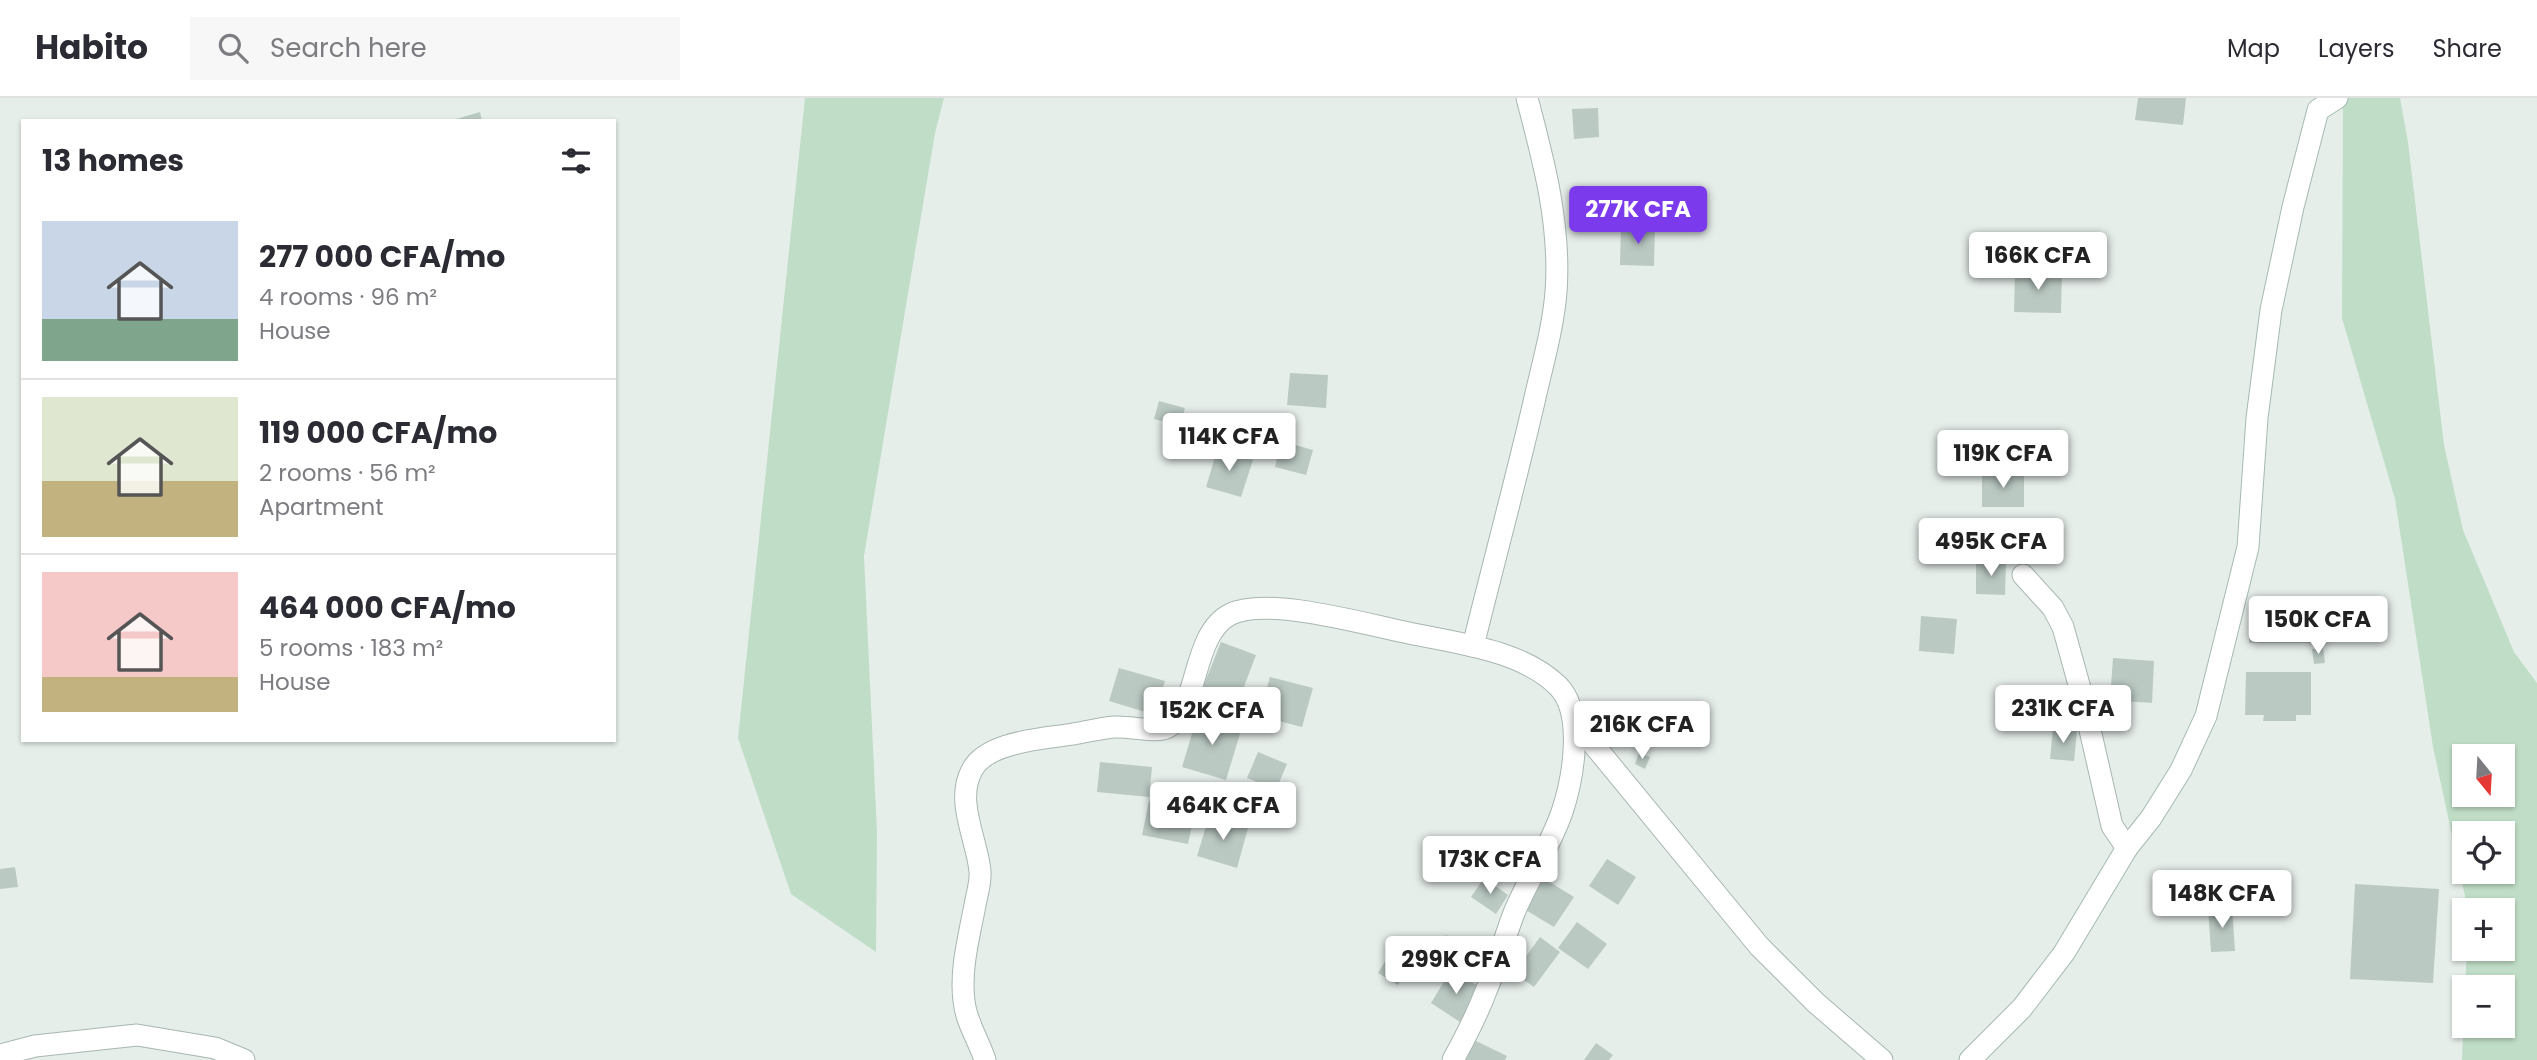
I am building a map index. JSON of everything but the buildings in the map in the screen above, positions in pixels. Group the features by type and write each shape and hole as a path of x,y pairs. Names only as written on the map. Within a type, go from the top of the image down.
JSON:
{"street":[{"path":"1473,646 1523,449 1551,328 1556,292 1553,212 1546,167 1527,98"},
{"path":"1970,1060 2022,1008 2064,953 2127,848 2151,818 2181,770 2206,716 2248,547 2256,418 2271,310 2314,104 2337,98"},
{"path":"2023,575 2053,608 2063,627 2083,699 2112,826 2127,848"},
{"path":"985,1060 964,1004 963,968 981,876 965,801 966,785 971,771 979,760 1014,744 1114,727 1164,729 1177,720 1187,703 1202,651 1213,628 1232,614 1256,609 1293,610 1473,646 1510,656 1548,678 1560,687 1573,717 1593,744 1759,946 1815,1003 1882,1060"},
{"path":"1453,1060 1485,993 1516,908 1562,814 1573,754 1573,717"},
{"path":"0,1055 34,1045 137,1035 215,1048 244,1060"}],"green space":[{"path":"805,98 944,98 935,133 864,556 877,832 876,952 791,894 738,738"},
{"path":"2343,98 2400,98 2408,142 2444,445 2463,530 2514,652 2537,683 2537,1060 2462,1060 2463,1038 2515,1038 2515,975 2466,975 2466,961 2515,961 2515,898 2465,898 2462,884 2515,884 2515,821 2452,821 2452,835 2433,747 2395,499 2342,318"}]}
